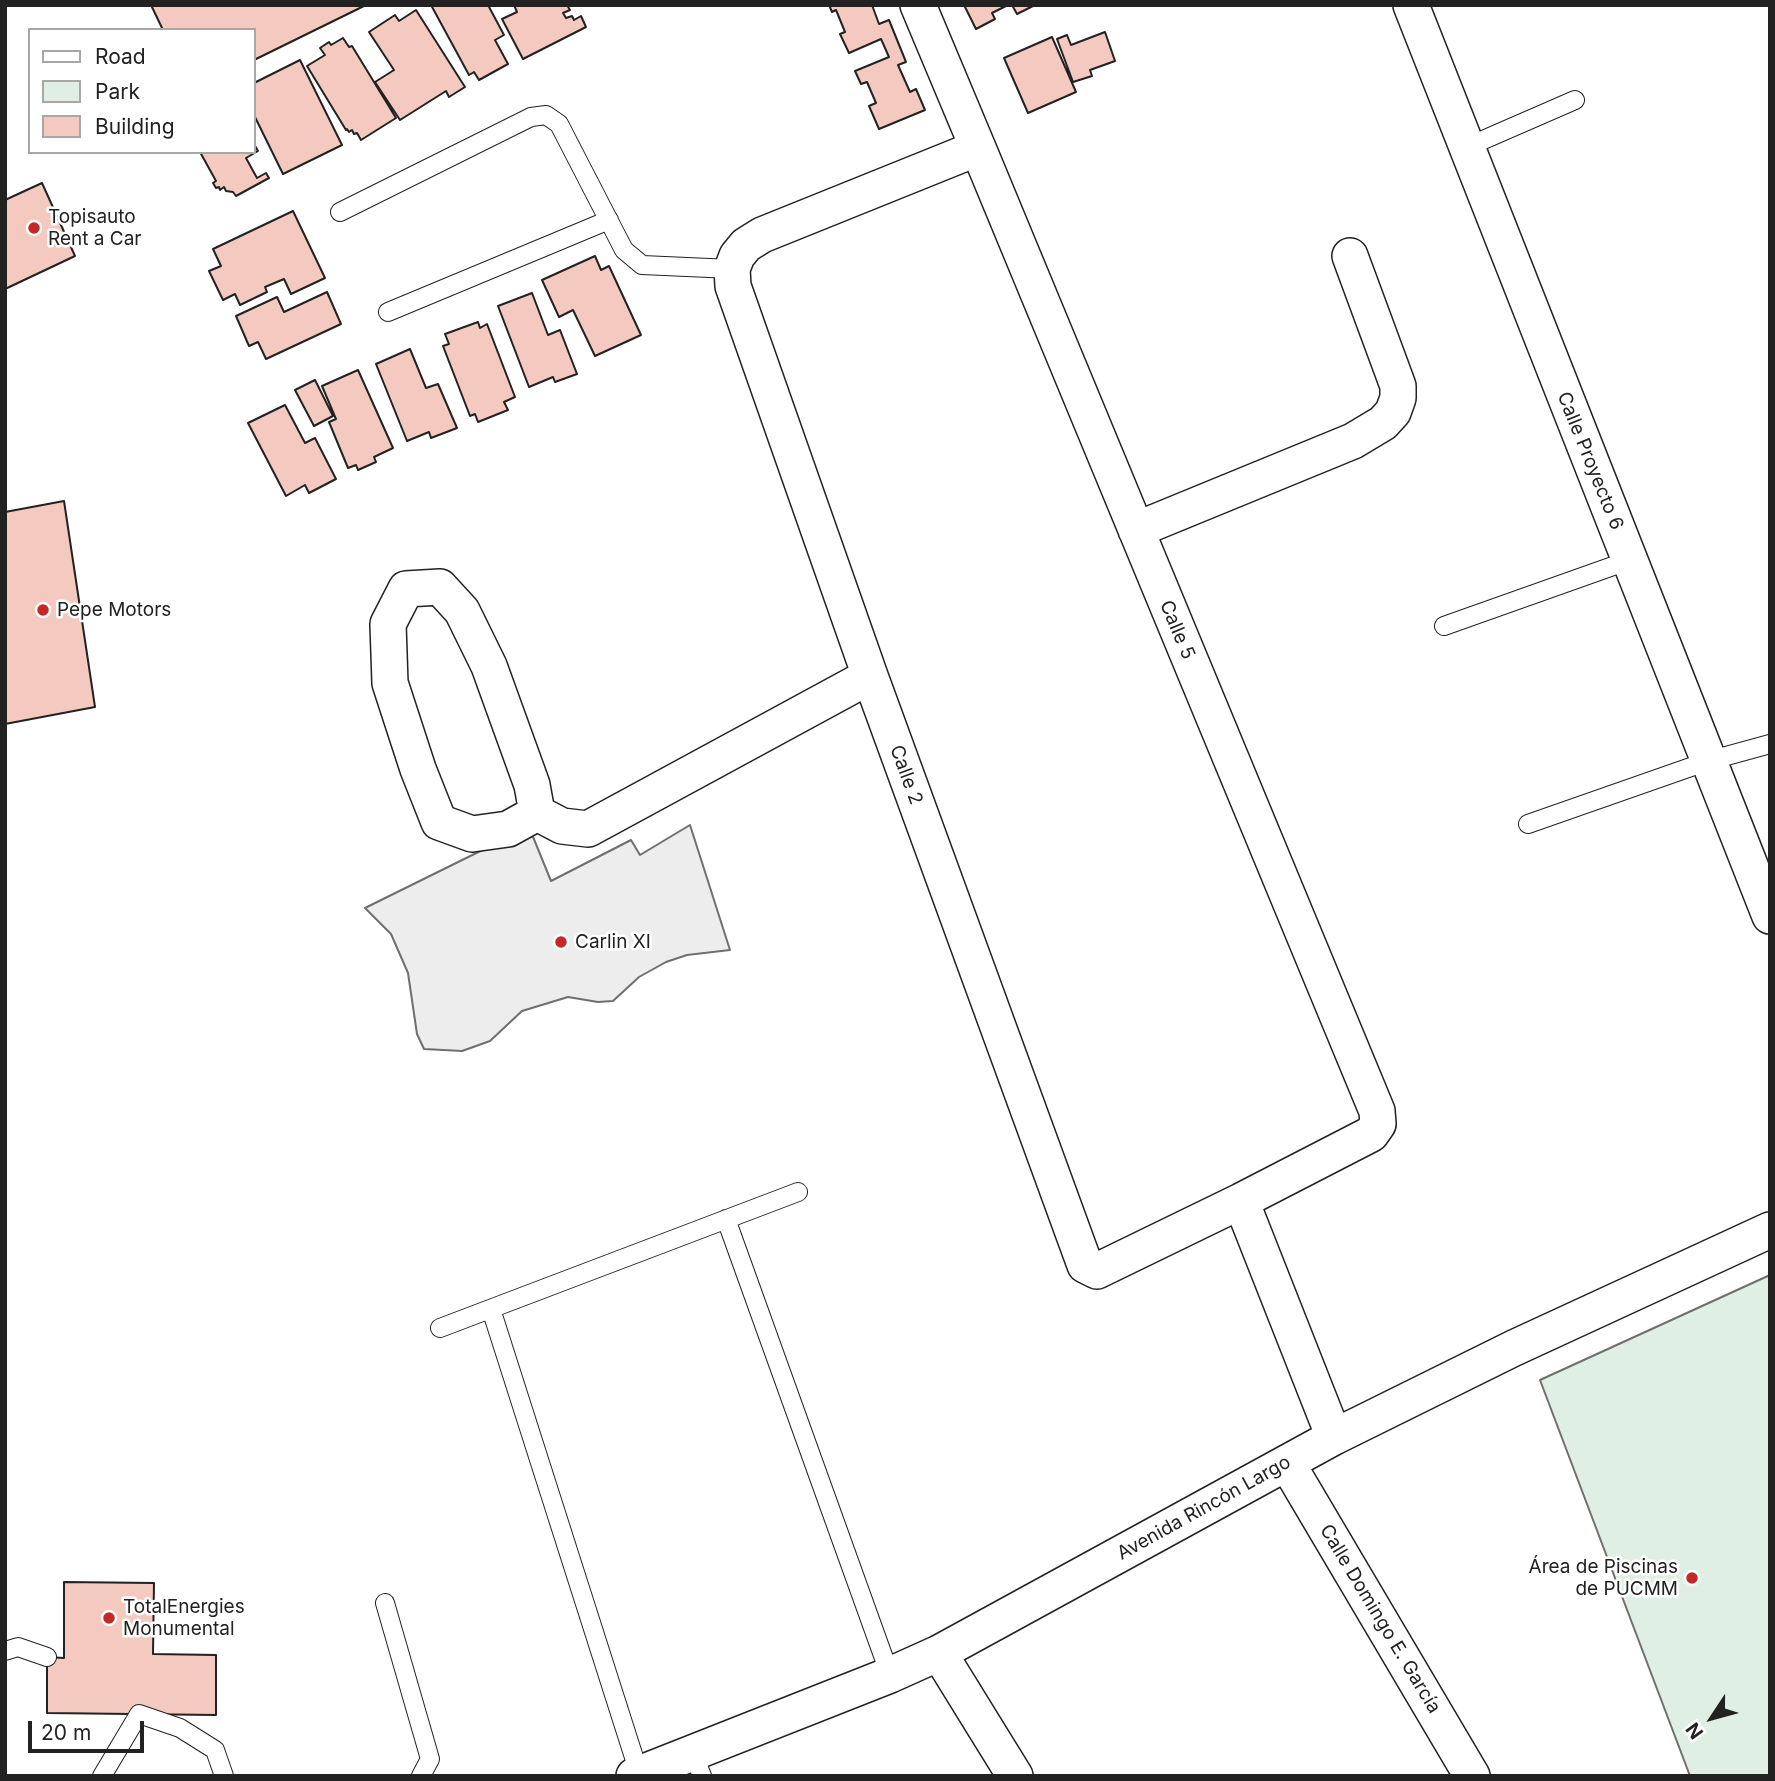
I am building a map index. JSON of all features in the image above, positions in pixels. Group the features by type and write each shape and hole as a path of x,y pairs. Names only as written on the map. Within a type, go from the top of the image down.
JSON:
{"street":[{"name":"Calle 5","path":"918,5 1377,1111 1378,1124 1371,1134 1241,1201"},
{"name":"Calle Proyecto 6","path":"1411,5 1770,916"},
{"path":"732,269 741,251 762,234 978,148"},
{"path":"1136,530 1353,440 1383,423 1393,412 1398,398 1398,386 1350,256"},
{"name":"Calle 2","path":"732,269 733,286 765,382 1085,1265 1097,1271 1241,1201"},
{"path":"440,587 461,611 489,666 532,785 537,813 508,828 472,834 439,822 418,769 390,683 388,624 406,589 440,587"},
{"path":"537,813 562,826 589,829 870,677"},
{"path":"1241,1201 1334,1437"},
{"name":"Avenida Rincón Largo","path":"637,1775 697,1764 939,1653 1334,1437 1514,1348 1770,1230"},
{"name":"Calle Domingo E. García","path":"1287,1463 1472,1776"},
{"path":"939,1653 1015,1776"}],"lane":[{"path":"1467,147 1575,100"},
{"path":"340,212 531,117 546,115 559,124 624,250 642,265 732,269"},
{"path":"388,312 609,220"},
{"path":"1444,626 1630,560"},
{"path":"1528,824 1709,761 1770,744"},
{"path":"440,1328 798,1192"},
{"path":"726,1219 890,1675"},
{"path":"491,1309 637,1775"},
{"path":"384,1603 430,1759 421,1776"},
{"path":"5,1651 18,1647 47,1657"},
{"path":"102,1776 139,1714 180,1728 215,1750 225,1776"}],"green space":[{"name":"Área de Piscinas de PUCMM","path":"1770,1275 1770,1776 1690,1776 1540,1380"}],"shaded area":[{"name":"Carlin XI","path":"690,825 730,950 687,955 666,962 639,977 613,1001 598,1002 568,997 522,1011 490,1041 462,1051 424,1049 417,1034 408,973 391,934 365,908 529,827 551,881 631,840 640,855"}],"building":[{"path":"151,5 366,5 256,59 256,28 162,28"},
{"path":"431,5 488,5 504,35 495,40 508,64 479,80 474,72 469,75"},
{"path":"514,5 567,5 570,10 563,13 566,18 572,16 574,20 581,16 586,27 523,59 502,19 517,12"},
{"path":"829,5 872,5 879,24 889,20 906,62 898,65 910,92 916,89 925,110 879,129 869,106 876,103 867,82 861,84 855,71 889,57 881,39 849,53 840,34 845,32 836,10 832,12"},
{"path":"964,5 1008,5 992,13 995,19 976,29"},
{"path":"1012,5 1035,5 1017,14"},
{"path":"416,10 465,87 449,97 446,91 400,120 375,82 394,70 369,32 395,15 399,21"},
{"path":"1105,32 1115,61 1090,70 1092,76 1073,82 1057,39 1067,35 1071,45"},
{"path":"1052,37 1076,92 1028,113 1004,58"},
{"path":"343,38 349,47 352,46 396,118 361,140 357,133 346,130 307,66 325,55 320,48"},
{"path":"300,60 342,145 283,174 256,119 256,82"},
{"path":"201,154 253,154 246,158 257,178 266,173 269,178 236,196 224,187 220,190 219,187 216,188 213,183 216,181"},
{"name":"Topisauto Rent a Car","path":"42,183 75,256 5,289 5,200"},
{"path":"293,211 325,278 291,294 284,279 265,287 267,292 240,305 235,294 223,300 209,271 221,266 213,249"},
{"path":"595,256 601,270 609,266 641,335 595,356 573,310 559,317 542,280"},
{"path":"327,292 341,324 266,359 258,342 249,346 236,316 277,297 284,312"},
{"path":"532,293 548,335 560,330 577,374 555,382 553,377 529,387 498,306"},
{"path":"478,322 480,328 487,324 515,397 504,402 508,410 478,422 475,414 470,416 443,346 449,344 445,334"},
{"path":"410,349 426,388 438,384 457,428 431,438 429,432 407,441 376,364"},
{"path":"358,370 393,448 374,457 376,462 358,470 356,465 348,468 329,422 336,419 322,386"},
{"path":"315,380 333,416 314,426 295,390"},
{"path":"285,405 305,443 315,438 336,479 309,493 305,485 286,496 248,423"},
{"name":"Pepe Motors","path":"64,501 95,707 5,724 5,512"},
{"name":"TotalEnergies Monumental","path":"64,1582 154,1583 153,1654 216,1655 216,1715 47,1713 47,1657 64,1658"}],"place":[{"name":"Topisauto Rent a Car","path":"34,228"},
{"name":"Pepe Motors","path":"43,610"},
{"name":"Carlin XI","path":"561,942"},
{"name":"Área de Piscinas de PUCMM","path":"1692,1578"},
{"name":"TotalEnergies Monumental","path":"109,1618"}]}
